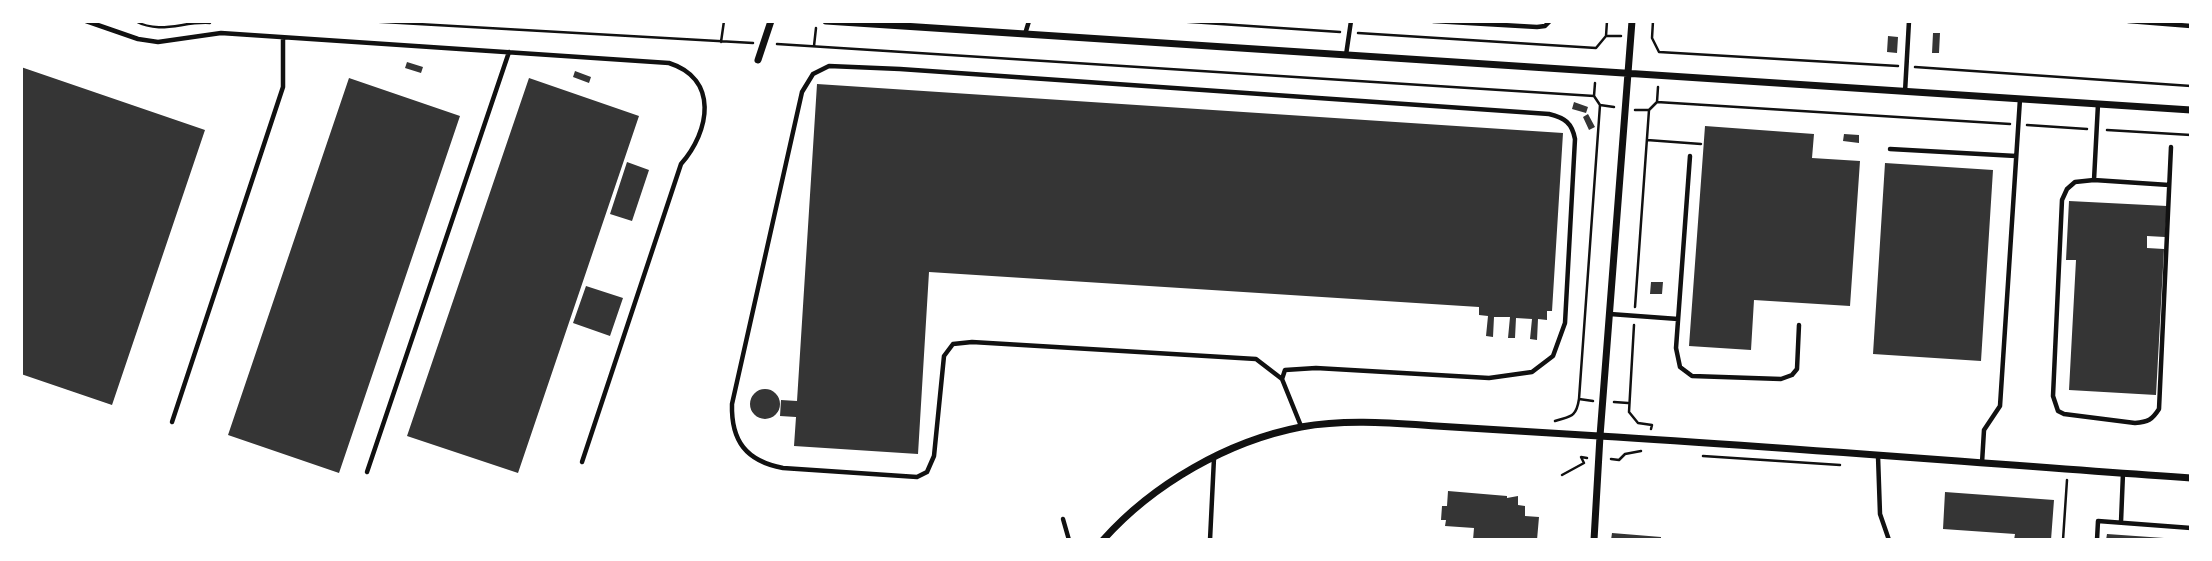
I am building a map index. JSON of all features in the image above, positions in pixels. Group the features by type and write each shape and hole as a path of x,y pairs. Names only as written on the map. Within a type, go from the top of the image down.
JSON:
{"street":[{"path":"758,60 771,21"},
{"path":"826,21 2191,110"},
{"path":"1594,540 1632,21"},
{"path":"1103,540 1139,506 1214,457 1301,427 1332,423 1380,422 1554,433 2191,478"}],"lane":[{"path":"86,21 138,39 158,41 221,33 669,63 687,71 697,80 705,102 699,136 691,153 681,164 582,462"},
{"path":"108,29 111,21"},
{"path":"1025,34 1029,21"},
{"path":"1346,55 1351,21"},
{"path":"1433,21 1537,27 1545,26 1550,21"},
{"path":"1905,92 1909,21"},
{"path":"2128,21 2191,26"},
{"path":"173,422 283,87 283,37"},
{"path":"367,472 509,52"},
{"path":"1282,379 1284,370 1316,368 1489,378 1532,372 1553,356 1565,323 1575,139 1573,127 1563,117 1549,114 1466,108 888,68 829,66 813,74 802,92 732,404 732,425 743,449 765,465 916,477 927,472 934,456 944,356 953,344 972,342 1256,359 1282,379 1301,427"},
{"path":"1982,463 1984,430 2000,406 2020,99"},
{"path":"2094,180 2098,104"},
{"path":"2169,185 2094,180 2075,182 2067,189 2062,200 2053,396 2058,411 2064,414 2135,423 2147,422 2159,409 2171,147"},
{"path":"1890,149 2016,156"},
{"path":"1690,156 1677,360 1685,372 1692,376 1781,379 1797,369 1799,325"},
{"path":"1610,314 1678,319"},
{"path":"1878,456 1880,514 1889,540"},
{"path":"1210,540 1214,457"},
{"path":"2121,522 2123,473"},
{"path":"1063,519 1069,540"},
{"path":"2096,540 2098,520 2191,528"}],"path":[{"path":"365,21 721,42 724,21"},
{"path":"488,21 488,28"},
{"path":"817,21 814,46 1594,96 1600,105 1578,409 1566,419 1555,419 1554,433"},
{"path":"1175,21 1596,48 1606,36 1607,21"},
{"path":"1629,403 1649,110 1657,102 1658,93"},
{"path":"1657,102 2191,135"},
{"path":"1647,140 1701,144"},
{"path":"1562,475 1584,463 1581,457 1619,460 1625,454 1650,452"},
{"path":"1704,456 1851,466"},
{"path":"2063,540 2068,470"}],"building":[{"path":"1933,33 1940,33 1939,53 1932,53"},
{"path":"1888,36 1898,37 1897,53 1887,52"},
{"path":"407,62 423,67 421,73 405,68"},
{"path":"21,67 205,130 112,405 21,374"},
{"path":"575,71 591,77 589,83 573,77"},
{"path":"349,78 460,116 339,473 228,435"},
{"path":"529,78 639,116 518,473 407,436"},
{"path":"817,84 1563,133 1552,311 1547,311 1547,320 1538,319 1537,340 1530,339 1532,319 1516,318 1515,338 1508,338 1510,317 1494,317 1493,337 1486,336 1488,316 1479,315 1479,307 929,272 918,454 794,446 796,417 780,416 781,400 797,401"},
{"path":"1574,102 1588,107 1586,113 1572,109"},
{"path":"1588,114 1595,127 1589,130 1583,117"},
{"path":"1705,126 1814,134 1812,158 1860,161 1850,306 1754,300 1751,350 1689,346"},
{"path":"1844,134 1859,135 1859,143 1843,141"},
{"path":"627,162 649,170 632,221 610,214"},
{"path":"1885,163 1993,170 1981,361 1873,354"},
{"path":"2069,201 2167,206 2165,237 2147,236 2147,248 2164,249 2156,395 2069,390 2076,260 2066,260"},
{"path":"1651,282 1663,282 1662,294 1650,294"},
{"path":"586,286 623,298 610,336 573,323"},
{"path":"765,389 776,393 780,404 776,415 765,419 754,415 750,404 754,393"},
{"path":"1448,491 1507,498 1518,496 1518,505 1525,506 1525,516 1539,517 1537,540 1473,540 1474,528 1445,526 1446,520 1441,520 1442,506 1447,506"},
{"path":"1945,492 2054,500 2051,540 2014,540 2015,534 1943,529"},
{"path":"1612,533 1661,537 1661,540 1611,540"},
{"path":"2107,534 2164,538 2164,540 2106,540"}]}
